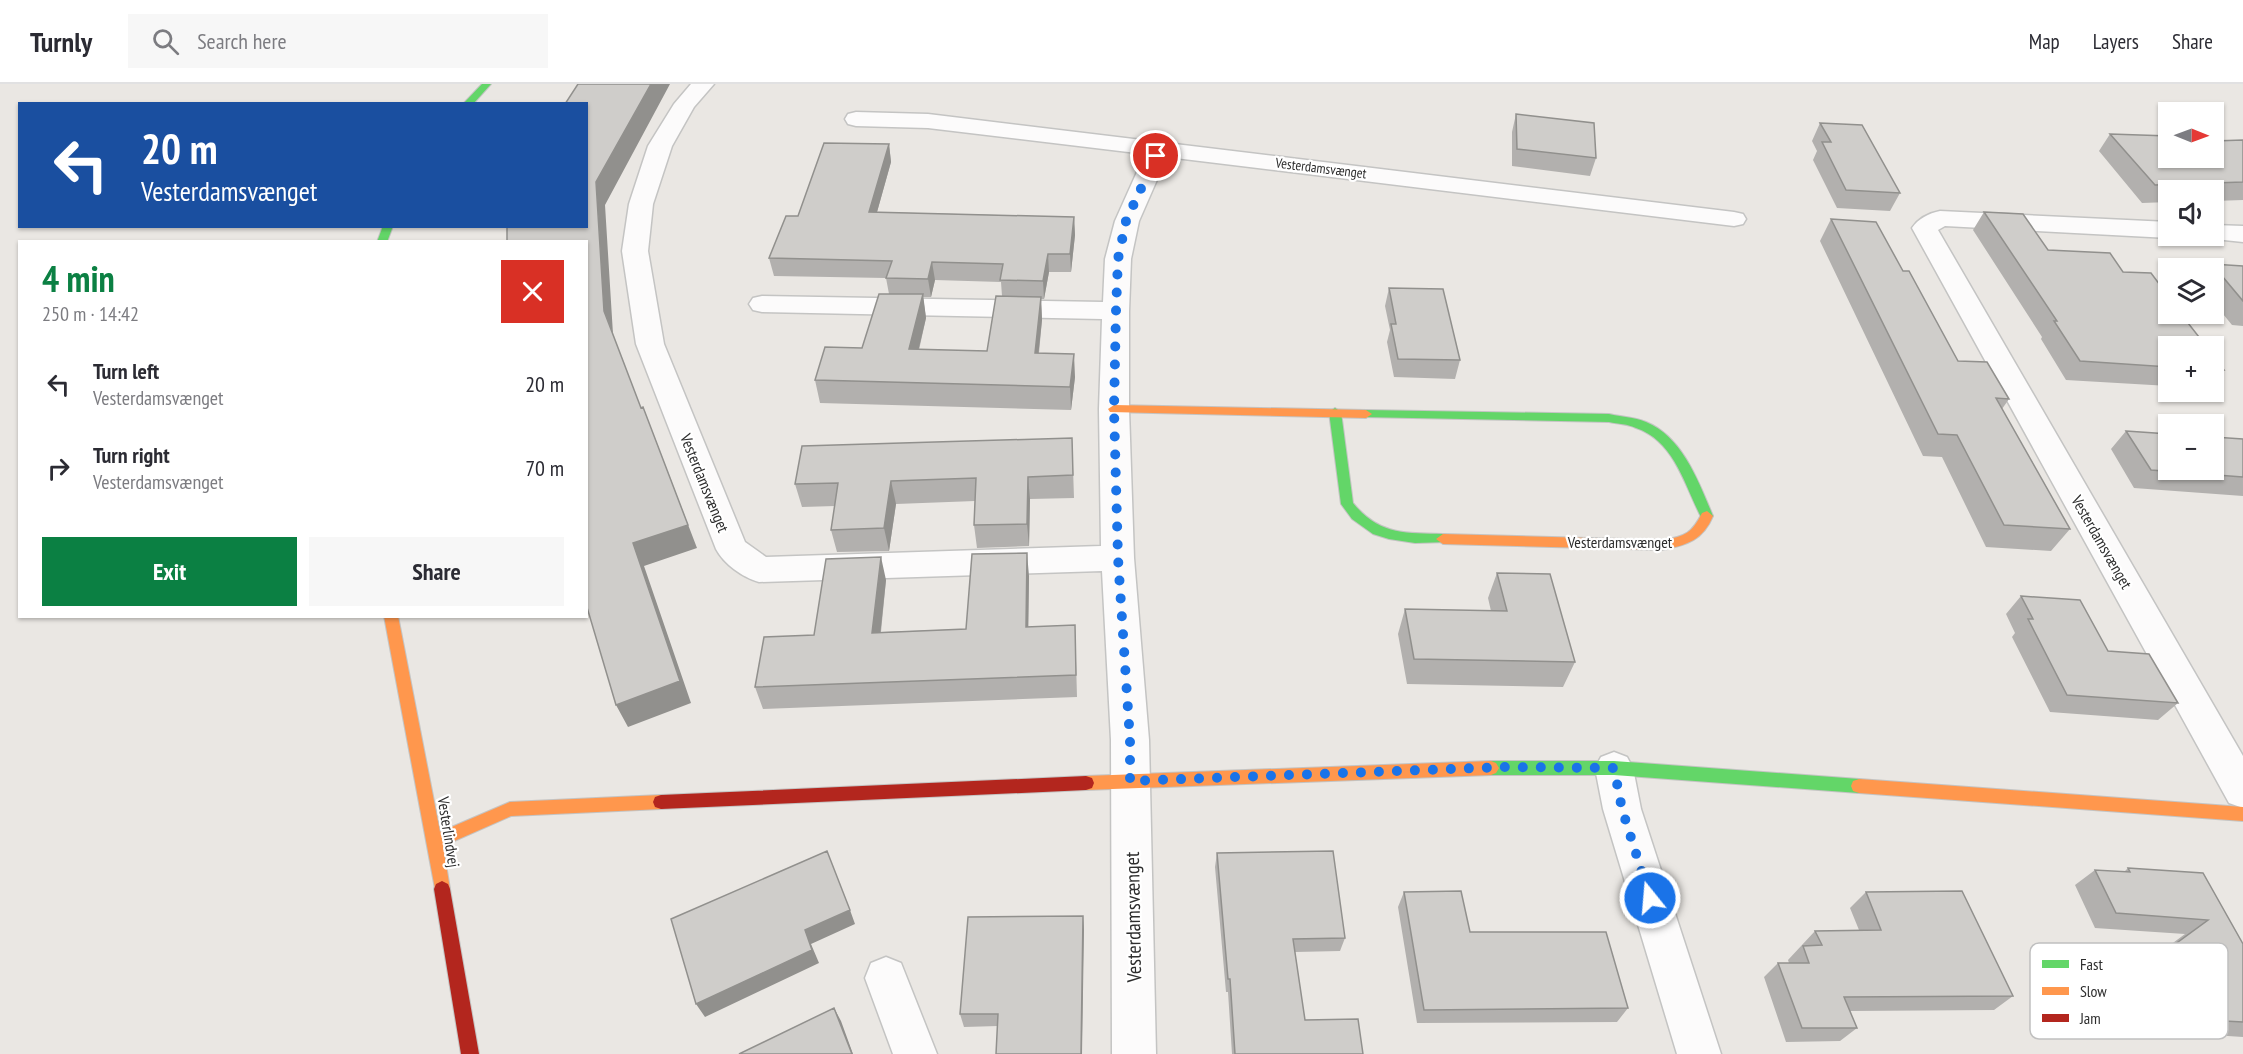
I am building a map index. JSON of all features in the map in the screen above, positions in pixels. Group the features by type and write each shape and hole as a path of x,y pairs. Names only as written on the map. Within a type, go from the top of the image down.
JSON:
{"street":[{"path":"469,102 487,84"},
{"name":"Vesterdamsvænget","path":"703,84 686,104 660,146 641,204 635,251 650,344 732,549 759,570 1118,558"},
{"name":"Vesterdamsvænget","path":"856,119 928,121 1734,219"},
{"name":"Vesterdamsvænget","path":"1134,1054 1130,740 1118,558 1114,409 1116,311 1118,259 1126,221 1159,148"},
{"name":"Vesterdamsvænget","path":"2158,229 1940,218 1924,228 2243,790"},
{"path":"2224,233 2243,234"},
{"path":"762,304 1116,311"},
{"name":"Vesterdamsvænget","path":"1114,409 1335,412 1609,418 1647,428 1667,443 1691,481 1707,516 1702,531 1691,539 1663,545 1392,537 1372,529 1355,516 1347,504 1335,412"},
{"name":"Vesterlindvej","path":"391,618 424,782 470,1054"},
{"path":"433,843 510,809 1130,781 1494,768 1614,768 2243,814"},
{"path":"1614,768 1622,809 1699,1054"},
{"path":"886,978 915,1054"}],"building":[{"path":"578,84 651,84 596,182 604,311 688,525 633,543 680,681 616,705 588,611 588,240 507,240 507,228 588,228 588,102 566,102"},
{"path":"1516,114 1594,123 1596,158 1517,149"},
{"path":"1820,123 1862,125 1900,193 1846,190 1822,142 1831,142"},
{"path":"2110,134 2158,136 2158,168 2224,168 2224,141 2243,140 2243,182 2158,180 2158,185 2155,185"},
{"path":"824,143 889,144 869,212 1074,217 1070,254 1048,254 1043,281 1000,280 1003,264 932,262 928,279 886,278 892,261 769,258 786,216 798,216"},
{"path":"1984,212 2023,214 2048,250 2110,253 2123,272 2151,273 2158,282 2158,324 2189,324 2198,336 2158,336 2158,366 2080,361 2054,321 2057,321"},
{"path":"1831,219 1876,222 1903,271 1909,271 1958,361 1987,362 2009,399 1996,398 2070,529 2004,525 1957,435 1938,434"},
{"path":"2224,265 2243,266 2243,301 2224,278"},
{"path":"1389,288 1443,289 1460,360 1398,359 1391,324 1396,324"},
{"path":"879,294 923,294 909,349 987,351 996,296 1041,297 1035,353 1074,354 1070,387 815,380 825,347 862,348"},
{"path":"2126,431 2158,433 2158,471 2151,470"},
{"path":"1072,438 1073,475 1028,477 1027,524 974,525 976,478 891,481 884,528 831,530 838,483 795,484 802,446"},
{"path":"2224,438 2243,439 2243,477 2224,476"},
{"path":"1027,553 1026,627 1075,625 1076,675 755,687 764,637 814,635 826,559 881,557 872,633 966,629 972,554"},
{"path":"1497,573 1550,574 1575,662 1414,659 1405,609 1507,611"},
{"path":"2021,596 2080,600 2108,651 2149,654 2178,703 2067,695 2028,619 2033,619"},
{"path":"827,851 850,910 805,930 812,950 696,1004 671,919"},
{"path":"1333,851 1345,938 1293,939 1305,1020 1358,1019 1363,1054 1235,1054 1217,853"},
{"path":"2128,868 2203,873 2243,944 2243,1022 2228,1021 2228,943 2177,943 2208,920 2116,913 2095,870 2130,872"},
{"path":"1461,891 1470,932 1606,932 1628,1008 1424,1010 1404,892"},
{"path":"1962,891 2013,996 1844,997 1857,1028 1802,1028 1778,963 1809,963 1803,946 1822,945 1815,931 1881,930 1866,892"},
{"path":"1083,916 1081,1054 996,1054 998,1014 960,1014 968,917"},
{"path":"834,1008 852,1054 739,1054"}],"traffic: fast":[{"path":"469,102 487,84"},
{"path":"383,240 387,228"},
{"path":"1335,412 1347,504 1357,516 1367,525 1389,535 1443,539"},
{"path":"1366,414 1609,418 1637,423 1657,434 1676,454 1707,516"},
{"path":"1491,768 1614,768 1859,786"}],"traffic: slow":[{"path":"1114,409 1366,414"},
{"path":"1443,539 1663,545 1690,538 1700,530 1707,516"},
{"path":"391,618 424,782 442,889"},
{"path":"1086,783 1491,768"},
{"path":"1859,786 2243,814"},
{"path":"433,843 510,809 661,802"}],"traffic: jam":[{"path":"661,802 1086,783"},
{"path":"442,889 470,1054"}],"route":[{"path":"1156,156 1126,221 1118,259 1114,409 1118,558 1130,740 1130,781 1505,767 1614,768 1622,809 1650,898"}]}
